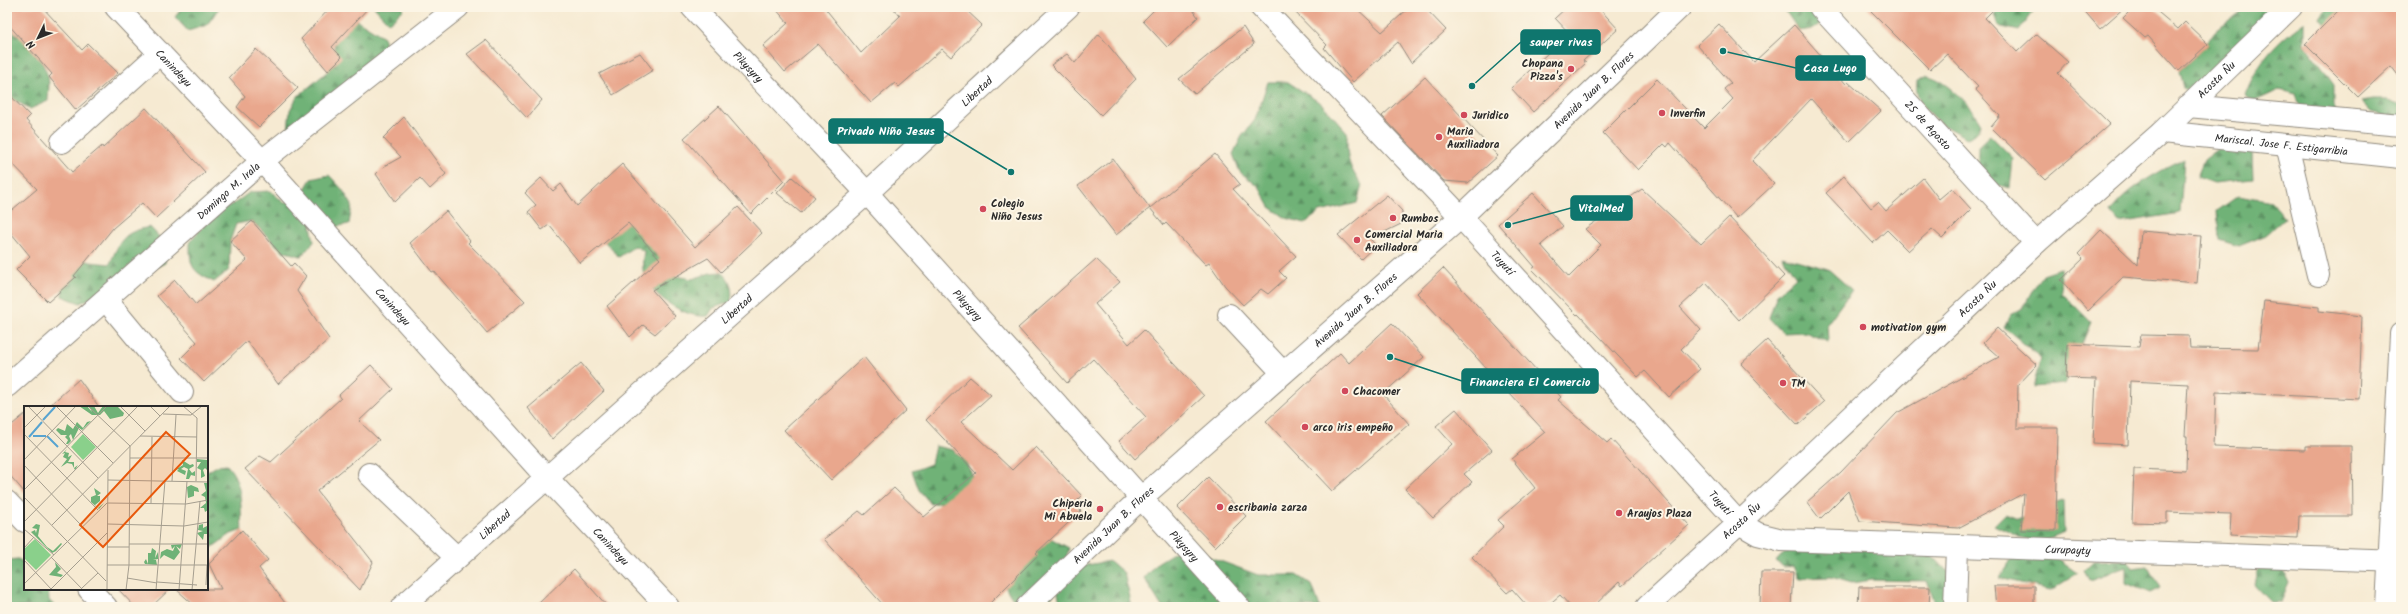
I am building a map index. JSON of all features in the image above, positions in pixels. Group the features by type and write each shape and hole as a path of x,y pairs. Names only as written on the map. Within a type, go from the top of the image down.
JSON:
{"street":[{"name":"Canindeyu","path":"116,7 262,161 546,477 668,607"},
{"name":"Domingo M. Irala","path":"7,386 262,161 458,7"},
{"name":"Pikysyry","path":"692,7 866,193 1140,499 1239,607"},
{"name":"Libertad","path":"402,607 456,557 866,193 1068,7"},
{"name":"Tuyutí","path":"1261,7 1461,217 1739,523"},
{"name":"Avenida Juan B. Flores","path":"1027,607 1140,499 1461,217 1680,7"},
{"name":"25 de Agosto","path":"1820,7 2036,243"},
{"name":"Acosta Ñu","path":"1646,607 1739,523 2036,243 2162,132 2291,7"},
{"path":"62,142 160,53"},
{"path":"2188,106 2401,125"},
{"name":"Mariscal. Jose F. Estigarribia","path":"2162,132 2401,157"},
{"path":"2287,145 2318,275"},
{"path":"106,300 182,392"},
{"path":"1229,315 1283,373"},
{"path":"2387,607 2395,561 2401,334"},
{"path":"369,474 456,557"},
{"path":"7,502 24,520"},
{"name":"Curupayty","path":"1739,523 1758,534 1782,540 2395,561"},
{"path":"1955,607 1957,547"},
{"path":"90,590 106,607"}],"green space":[{"path":"183,7 219,8 207,25 188,31 175,17"},
{"path":"374,7 401,7 404,9 389,23"},
{"path":"1783,7 1816,7 1820,24 1812,29 1799,31"},
{"path":"2001,7 2036,7 2019,31 1998,26 1994,14"},
{"path":"2294,7 2191,95 2183,88 2179,71 2200,51 2215,31 2245,8"},
{"path":"2327,7 2344,7 2337,41 2320,18"},
{"path":"352,17 384,37 385,58 288,130 290,110 297,97 328,71 334,50 336,28"},
{"path":"2305,22 2305,44 2334,85 2334,112 2301,111 2296,94 2279,90 2253,102 2245,95 2250,83 2262,63 2277,45"},
{"path":"7,27 26,42 37,55 48,77 48,101 30,109 13,99 7,91"},
{"path":"1928,76 1951,88 1966,102 1981,124 1976,133 1967,138 1941,123 1925,109 1917,91 1917,81"},
{"path":"1268,82 1288,82 1322,104 1347,132 1349,160 1353,172 1362,185 1357,203 1320,212 1305,223 1286,218 1270,207 1259,187 1240,172 1233,154 1242,136 1255,120"},
{"path":"2388,100 2401,105 2401,119 2371,111 2362,102"},
{"path":"1990,135 2013,158 2010,188 1978,180 1978,146"},
{"path":"2222,146 2252,151 2253,179 2214,183 2197,177 2204,160"},
{"path":"2184,159 2180,213 2119,223 2110,212 2117,203 2144,181"},
{"path":"329,175 342,189 352,205 349,224 330,228 311,225 314,242 301,256 282,251 252,221 236,224 230,241 229,270 214,282 200,274 193,267 190,257 190,241 217,211 235,203 250,192 271,191 284,203 301,196 311,179"},
{"path":"609,191 676,276 692,279 710,273 721,272 729,281 732,294 731,302 713,308 708,316 699,316 678,309 659,296 646,279 643,270 644,251 635,246 619,257 605,242"},
{"path":"2238,196 2272,202 2285,218 2266,235 2239,246 2219,240 2217,211"},
{"path":"150,227 165,243 165,263 80,303 62,296 64,276 73,255 90,262 110,264 124,238 141,229"},
{"path":"1782,256 1828,269 1852,290 1827,324 1828,342 1805,332 1783,333 1769,318 1777,294 1796,277"},
{"path":"2060,268 2062,293 2091,322 2065,384 2033,387 2041,358 2004,327 2010,315 2023,308 2042,274"},
{"path":"935,446 953,450 966,463 975,480 1035,530 1069,548 1064,567 1070,568 1110,561 1124,573 1132,607 1061,607 1056,584 1051,599 1038,607 1016,604 950,501 931,504 919,490 912,471 931,464"},
{"path":"227,465 236,480 239,488 241,504 242,530 231,534 208,550 208,471 217,466"},
{"path":"2063,500 2064,533 2043,542 2019,537 1994,525 2005,514 2018,519 2038,508"},
{"path":"1191,542 1204,555 1258,575 1296,575 1312,585 1320,607 1162,607 1144,578 1157,563"},
{"path":"1794,546 1931,554 1948,572 1949,607 1934,607 1934,599 1927,581 1871,580 1852,583 1831,577 1798,578 1793,566 1784,567 1775,561"},
{"path":"2056,557 2078,573 2051,590 1999,578 2013,558"},
{"path":"18,559 24,562 24,590 48,590 49,600 56,607 7,607 7,560"},
{"path":"2127,560 2132,568 2148,566 2160,588 2150,593 2126,583 2126,567 2089,580 2084,571 2094,561"},
{"path":"2280,564 2289,583 2281,601 2270,601 2254,584 2258,567"}],"building":[{"path":"7,7 42,7 82,50 88,44 118,73 76,110 49,77 52,74 7,23"},
{"path":"331,7 369,7 332,47 342,57 328,71 301,39"},
{"path":"774,7 824,7 861,53 900,16 892,7 963,7 982,25 951,57 942,49 899,87 895,83 871,103 818,44 785,72 763,46 788,23"},
{"path":"1157,7 1191,7 1198,17 1167,47 1143,21"},
{"path":"1290,7 1355,7 1382,32 1410,7 1424,7 1446,30 1411,63 1398,42 1353,82 1324,48 1327,45"},
{"path":"1567,7 1598,7 1618,29 1583,61 1586,63 1533,112 1511,88 1569,33 1555,18"},
{"path":"1867,7 1996,7 1985,18 2017,52 2036,34 2068,62 2058,73 2110,124 2045,180 1991,127 2000,116 1975,89 1978,87 1947,54 1930,70"},
{"path":"2081,7 2125,7 2100,29"},
{"path":"2134,7 2152,7 2178,29 2185,22 2208,44 2179,71 2148,36 2145,38 2123,18"},
{"path":"2342,7 2401,7 2401,79 2391,66 2358,97 2305,44"},
{"path":"1719,24 1754,62 1794,25 1846,84 1848,82 1881,111 1849,142 1811,99 1752,161 1774,184 1737,218 1670,143 1667,147 1664,144 1638,170 1603,133 1657,79 1704,128 1733,99 1724,89 1731,83 1697,45"},
{"path":"1243,27 1254,44 1195,94 1179,79"},
{"path":"1099,34 1136,79 1101,115 1051,65 1067,54 1075,63"},
{"path":"486,40 542,100 527,118 467,54"},
{"path":"256,49 298,88 259,127 237,107 245,96 229,78"},
{"path":"640,53 653,70 613,95 599,74"},
{"name":"Maria Auxiliadora","path":"1425,77 1498,156 1468,183 1444,181 1382,116"},
{"path":"7,92 30,116 26,120 72,172 102,146 103,148 146,108 205,172 156,218 142,203 113,228 74,276 76,277 48,302 16,270 30,256 7,228 7,214 37,189 7,158"},
{"path":"719,106 784,181 751,214 684,138"},
{"path":"404,117 446,174 430,189 420,178 395,202 376,174 383,167 401,157 383,138"},
{"path":"1215,154 1240,184 1233,189 1296,256 1279,271 1286,278 1268,294 1261,289 1243,305 1225,286 1209,263 1206,265 1166,223 1164,225 1150,208"},
{"path":"1113,159 1150,208 1116,235 1078,186"},
{"path":"622,164 695,247 738,207 762,233 721,272 708,258 652,290 675,316 655,334 643,325 630,337 607,306 660,259 628,223 580,263 549,225 542,230 528,212 536,205 525,193 541,178 553,191 561,184 577,206"},
{"path":"1844,176 1871,208 1878,202 1886,211 1923,178 1939,199 1952,188 1971,209 1942,238 1932,229 1908,251 1887,230 1873,243 1826,193"},
{"path":"792,177 815,197 801,213 777,193"},
{"path":"1642,189 1701,244 1729,217 1784,276 1739,320 1706,283 1680,307 1701,330 1681,349 1700,369 1669,397 1645,371 1638,377 1578,314 1577,315 1532,269 1535,267 1498,224 1533,193 1563,226 1541,245 1569,277 1601,245 1585,229"},
{"path":"1387,195 1402,211 1401,224 1370,239 1376,245 1361,259 1338,235"},
{"path":"446,211 470,241 468,243 525,301 487,333 434,271 432,272 410,243"},
{"path":"252,221 291,266 294,263 306,276 297,291 329,339 278,384 247,341 204,382 181,358 197,342 157,296 175,280 196,305 247,260 230,241"},
{"path":"2101,230 2138,265 2141,231 2201,236 2197,283 2123,277 2088,311 2061,280 2083,259 2078,254"},
{"path":"1096,259 1120,282 1095,304 1129,344 1144,330 1204,396 1135,459 1119,441 1146,417 1093,359 1067,383 1018,328"},
{"path":"1443,268 1561,397 1558,400 1607,443 1611,439 1689,525 1622,586 1619,582 1593,607 1571,607 1560,595 1546,607 1528,607 1512,589 1507,593 1472,557 1504,526 1498,520 1535,488 1512,459 1545,432 1417,293"},
{"path":"2264,301 2319,307 2319,311 2362,316 2359,399 2216,392 2214,447 2305,450 2305,446 2352,446 2353,516 2299,516 2298,538 2230,535 2231,514 2167,512 2167,523 2132,522 2134,469 2186,471 2187,436 2185,436 2188,384 2130,381 2128,445 2093,443 2096,379 2066,378 2067,344 2139,347 2141,335 2189,336 2190,348 2258,349"},
{"path":"1392,323 1424,357 1383,394 1409,424 1332,491 1266,421 1340,353 1349,363"},
{"path":"1997,328 2037,365 2018,385 2017,428 2058,428 2056,531 2021,530 2024,493 1958,528 1860,521 1848,491 1820,519 1807,502 1841,472 1897,413 1999,357 1983,343"},
{"name":"TM","path":"1767,340 1824,402 1798,425 1741,364"},
{"path":"864,357 906,410 831,480 784,430"},
{"path":"581,363 604,391 552,439 528,408"},
{"path":"371,365 393,389 359,421 379,440 317,491 373,562 360,590 245,469 260,456 271,462 341,398 339,395"},
{"path":"970,377 991,395 961,422 1012,470 1036,447 1082,496 1074,504 1081,511 1036,553 1038,555 986,607 885,607 824,539 859,511 864,515 894,488 924,517 976,473 926,420"},
{"path":"79,379 98,406 49,406"},
{"path":"1456,409 1492,450 1464,474 1472,482 1433,518 1405,489 1452,444 1436,426"},
{"path":"24,415 24,492 7,472 7,429"},
{"path":"1208,477 1246,516 1215,547 1177,508"},
{"path":"242,530 268,560 259,568 288,607 196,607 177,590 221,589 209,564"},
{"path":"574,569 608,607 535,607"},
{"path":"1761,572 1793,572 1791,607 1760,607"},
{"path":"1994,586 2034,586 2034,607 1996,607"},
{"path":"1859,587 1930,587 1929,607 1858,607"},
{"path":"119,590 169,590 151,607 135,607"}],"place":[{"name":"Casa Lugo","path":"1723,51"},
{"name":"Chopana Pizza's","path":"1571,69"},
{"name":"sauper rivas","path":"1472,86"},
{"name":"Inverfin","path":"1662,113"},
{"name":"Juridico","path":"1464,115"},
{"name":"Maria Auxiliadora","path":"1439,137"},
{"name":"Privado Niño Jesus","path":"1011,172"},
{"name":"Colegio Niño Jesus","path":"983,209"},
{"name":"Rumbos","path":"1393,218"},
{"name":"VitalMed","path":"1508,225"},
{"name":"Comercial Maria Auxiliadora","path":"1357,240"},
{"name":"motivation gym","path":"1863,327"},
{"name":"Financiera El Comercio","path":"1390,357"},
{"name":"TM","path":"1783,383"},
{"name":"Chacomer","path":"1345,391"},
{"name":"arco iris empeño","path":"1305,427"},
{"name":"escribania zarza","path":"1220,507"},
{"name":"Chiperia Mi Abuela","path":"1100,509"},
{"name":"Araujos Plaza","path":"1619,513"}]}
